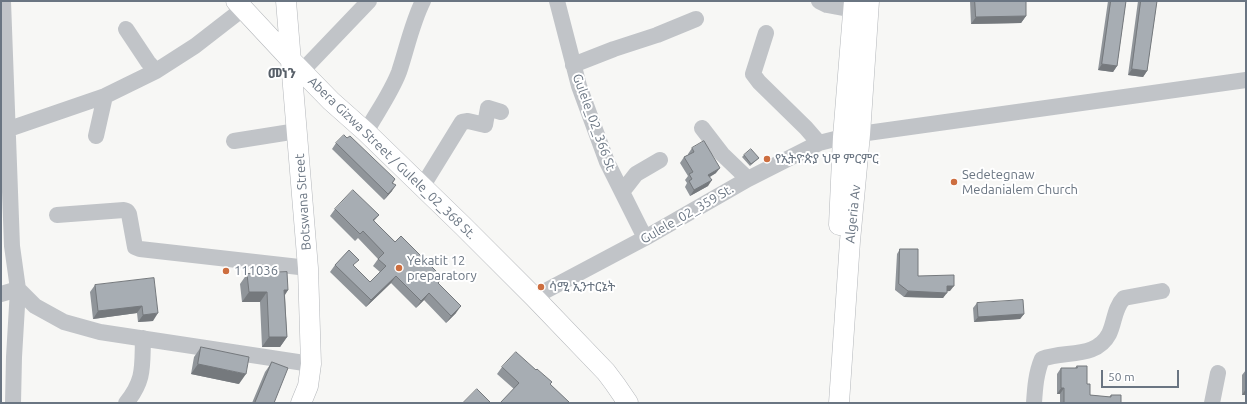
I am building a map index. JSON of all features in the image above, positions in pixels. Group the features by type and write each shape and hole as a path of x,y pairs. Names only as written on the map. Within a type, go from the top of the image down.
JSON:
{"main road":[{"name":"Botswana Street","path":"286,1 296,65 297,131 308,268 311,364 308,386 301,403"},
{"name":"Algeria Av","path":"839,403 850,241 852,135 859,4"},
{"name":"Abera Gizwa Street / Gulele_02_368 St.","path":"240,5 331,101 366,132 534,297 606,372 628,403"},
{"name":"Algeria Av","path":"826,403 835,291 852,135"}],"street":[{"path":"3,1 9,129 12,246 18,289 13,403"},
{"path":"296,65 369,1"},
{"path":"366,132 390,91 398,73 416,14 423,1"},
{"name":"Gulele_02_366 St","path":"557,1 579,86 607,162 646,238"},
{"path":"819,1 827,5 859,4"},
{"path":"9,129 105,96 156,71 196,46 240,5"},
{"path":"574,65 614,49 657,36 696,18"},
{"path":"126,29 148,62 156,71"},
{"path":"766,33 753,74 819,143"},
{"name":"Gulele_02_359 St.","path":"534,297 646,238 748,179 819,143 852,135 1246,80"},
{"path":"96,136 105,96"},
{"path":"422,187 462,122 468,121 485,125 488,108 501,112"},
{"path":"702,128 722,154 748,179"},
{"path":"234,141 297,131"},
{"path":"622,192 636,174 660,160"},
{"path":"57,215 124,210 129,214 135,247 140,249 308,268"},
{"path":"1,294 18,289"},
{"path":"18,289 35,306 64,322 100,332 311,364"},
{"path":"1034,403 1036,377 1042,359 1050,356 1095,349 1103,344 1110,333 1115,311 1124,298 1162,291"},
{"path":"126,403 134,394 142,375 143,338"},
{"path":"1212,403 1218,373"}],"building":[{"path":"975,1 1026,1 1026,16 976,17"},
{"path":"1111,1 1126,1 1117,66 1102,64"},
{"path":"1141,1 1157,1 1147,71 1132,69"},
{"path":"344,135 347,138 350,136 395,179 392,183 396,185 388,194 336,143"},
{"path":"704,141 720,168 708,175 712,180 694,190 689,181 692,179 689,174 693,172 684,157 694,152 692,148"},
{"path":"751,149 759,158 751,164 744,155"},
{"path":"353,190 379,215 373,220 395,242 401,236 443,278 438,283 461,306 451,316 429,293 421,301 396,276 371,300 335,265 349,250 359,260 353,265 370,282 386,266 378,259 384,253 363,231 360,234 335,209"},
{"path":"900,249 918,249 918,276 954,275 954,286 947,286 947,293 908,291 899,284"},
{"path":"287,272 288,290 284,290 287,337 269,337 267,292 249,292 247,274"},
{"path":"154,278 158,313 143,315 142,306 98,311 95,285"},
{"path":"1023,300 1024,314 978,317 977,303"},
{"path":"201,347 249,357 246,374 198,364"},
{"path":"516,352 552,382 550,384 569,402 500,403 519,383 502,367"},
{"path":"272,362 288,368 274,403 255,403"},
{"path":"1077,366 1087,366 1087,384 1090,384 1090,395 1111,397 1111,395 1121,395 1121,403 1064,403 1064,388 1061,388 1061,368 1077,368"},
{"path":"477,389 491,403 463,403"}],"place":[{"name":"የኢትዮጵያ ህዋ ምርምር","path":"767,159"},
{"name":"Sedetegnaw Medanialem Church","path":"954,182"},
{"name":"Yekatit 12 preparatory","path":"399,268"},
{"name":"111036","path":"226,271"},
{"name":"ሳሚ ኢንተርኔት","path":"541,287"}],"district":[{"name":"መነን","path":"282,73"}]}
